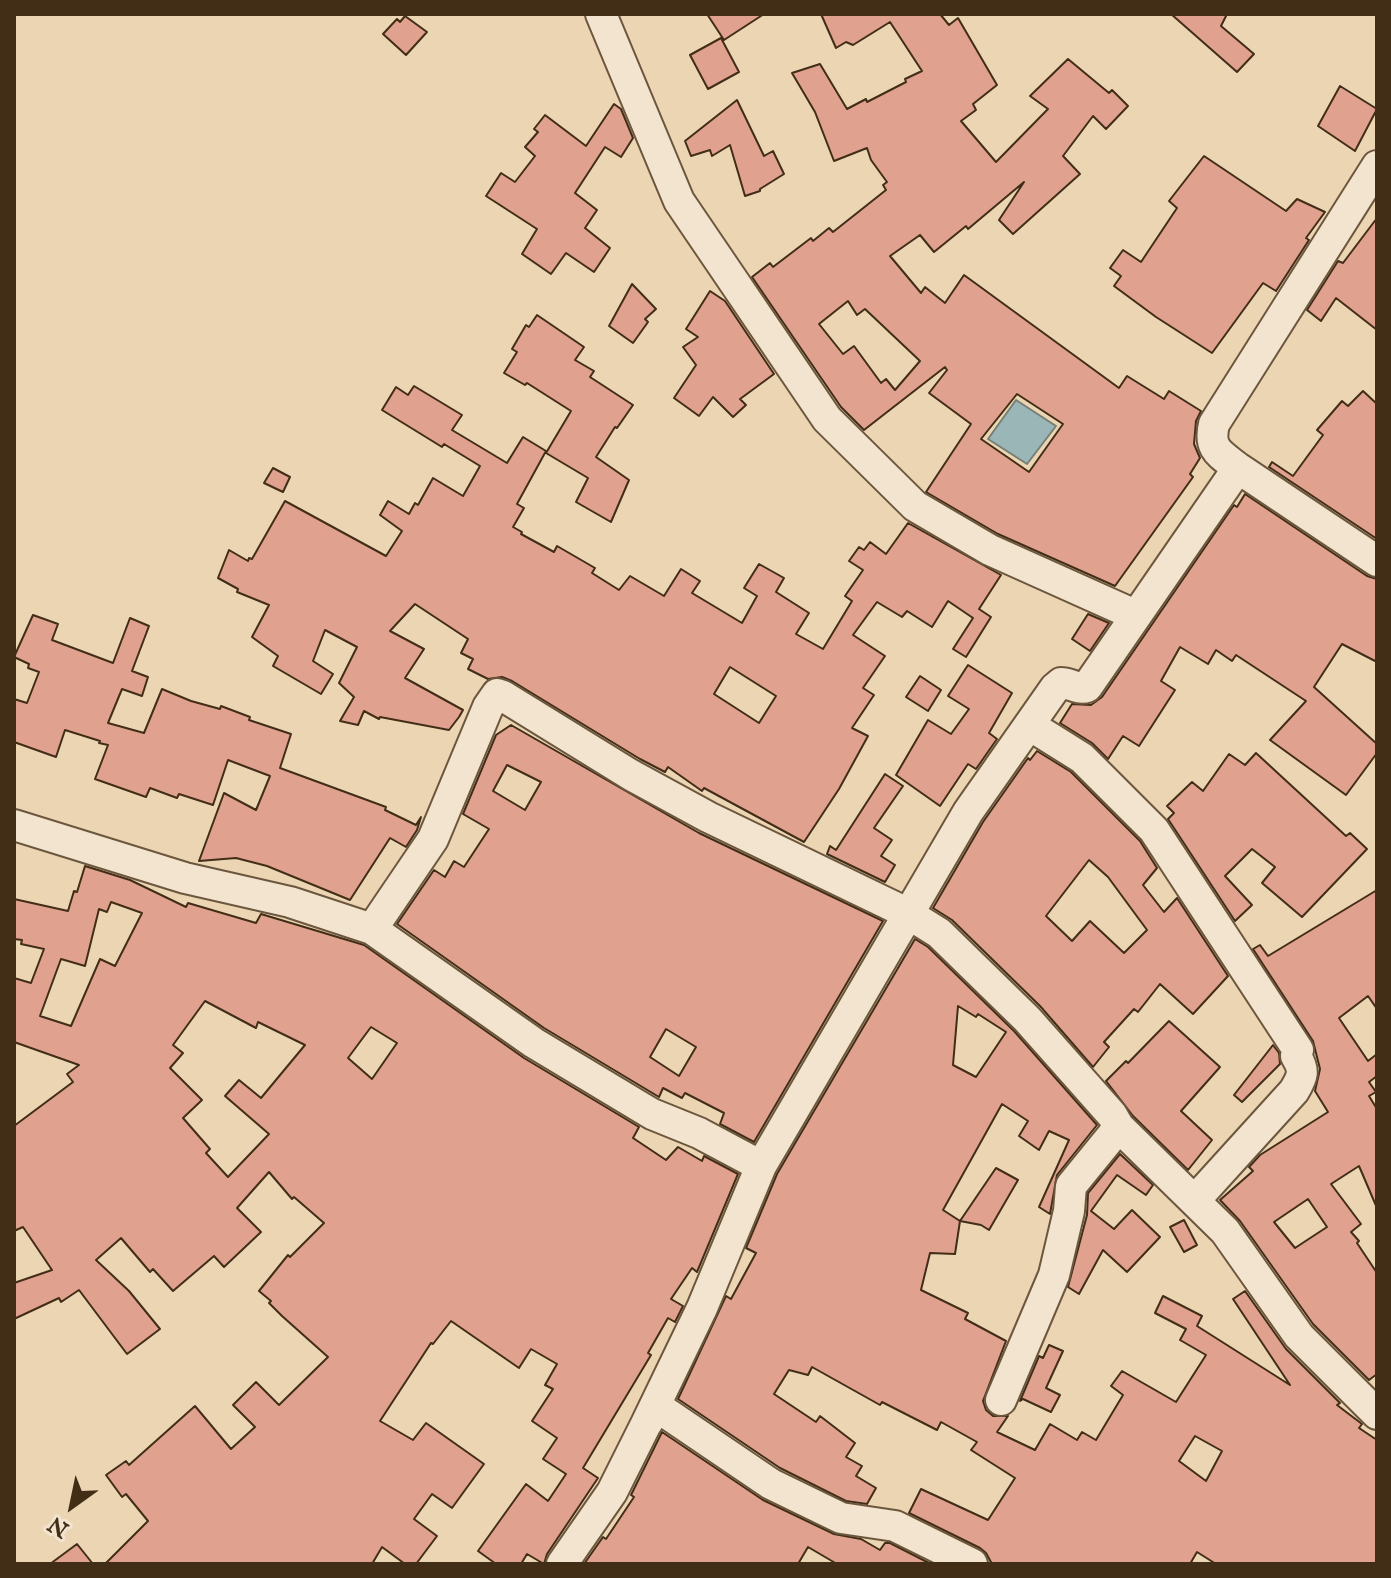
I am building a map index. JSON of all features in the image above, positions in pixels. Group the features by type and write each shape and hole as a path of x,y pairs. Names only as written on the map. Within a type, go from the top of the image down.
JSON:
{"street":[{"path":"601,14 679,201 827,419 915,506 990,550 1135,615"},
{"path":"1377,166 1214,424 1211,438 1216,451 1238,468 1377,561"},
{"path":"562,1564 612,1492 646,1424 702,1308 761,1166 968,812 1061,683 1082,689 1087,687 1238,468"},
{"path":"372,929 433,839 488,707 497,694 631,775 708,817 907,913 939,933 1027,1019 1112,1115 1119,1127 1225,1231 1299,1336 1377,1414"},
{"path":"1031,726 1082,758 1154,830 1298,1050 1296,1056 1304,1069 1294,1091 1195,1200"},
{"path":"14,825 185,878 290,902 372,929 534,1043 652,1114 699,1133 761,1166"},
{"path":"1001,1400 1054,1275 1069,1211 1071,1186 1119,1127"},
{"path":"646,1424 656,1406 771,1484 841,1518 895,1526 972,1564"}],"water":[{"path":"1016,400 1056,426 1027,464 988,439"}],"building":[{"path":"707,14 764,14 724,40"},
{"path":"821,14 940,14 949,25 958,18 997,85 973,104 976,110 961,121 996,162 1048,109 1030,96 1068,59 1109,93 1112,90 1128,106 1106,129 1093,116 1063,156 1080,174 1013,234 999,220 1024,182 968,229 966,226 934,252 920,235 890,256 921,293 925,287 945,303 964,275 1119,388 1127,376 1164,399 1169,391 1201,411 1196,421 1194,444 1200,458 1190,474 1193,477 1115,586 998,534 926,492 971,424 929,393 947,370 945,367 864,430 841,407 752,277 770,263 773,267 829,228 833,232 886,190 883,185 887,182 871,160 867,148 834,161 815,112 792,73 820,64 847,109 866,99 867,102 922,71 890,22 853,45 846,42 836,48","holes":["848,301 857,315 865,309 920,361 895,390 886,379 881,383 854,346 843,354 819,324","1017,394 1063,424 1029,472 981,439"]},
{"path":"1171,14 1227,14 1221,26 1254,54 1237,72"},
{"path":"405,16 427,32 406,55 383,34 397,19 400,22"},
{"path":"721,38 739,72 708,89 690,55"},
{"path":"1340,86 1377,109 1355,151 1318,126"},
{"path":"737,100 764,156 773,151 784,174 760,191 745,196 730,145 712,156 710,150 691,156 685,141"},
{"path":"614,104 621,109 633,138 621,157 605,147 575,193 597,210 585,228 610,248 594,272 566,253 551,274 522,254 537,229 486,196 501,173 515,182 535,156 525,147 538,132 534,129 545,115 586,146"},
{"path":"1204,156 1286,211 1297,199 1325,212 1306,238 1309,240 1276,291 1263,283 1212,353 1114,286 1121,276 1110,268 1123,250 1141,262 1177,208 1169,201"},
{"path":"1377,218 1377,330 1336,298 1321,321 1307,310 1338,261 1343,263"},
{"path":"632,284 656,309 645,319 648,322 633,343 609,326"},
{"path":"710,291 725,301 774,374 740,399 746,405 733,417 713,397 699,416 674,398 696,365 683,347 698,337 686,329"},
{"path":"537,315 584,347 575,360 594,371 590,377 633,405 596,457 629,480 611,522 576,502 588,478 546,453 571,411 527,383 525,385 504,373 517,352 512,349 526,325 529,327"},
{"path":"414,386 462,415 452,430 507,463 523,437 546,451 517,504 524,508 513,527 554,552 557,546 595,568 592,573 619,590 630,576 664,596 681,569 700,581 692,593 742,623 757,596 744,588 759,564 784,578 776,592 809,613 796,634 823,649 852,601 845,596 863,570 849,561 859,547 864,550 870,542 886,554 908,523 1001,575 979,609 991,617 966,657 953,649 973,618 948,601 932,627 907,611 902,617 877,602 853,635 885,656 863,688 874,695 852,728 868,736 839,789 804,842 704,788 702,791 668,767 665,772 640,759 512,681 502,677 488,679 468,669 473,659 461,653 468,639 415,604 390,631 424,649 405,678 463,710 459,717 449,730 379,719 364,711 358,725 340,721 354,697 339,683 357,647 325,630 313,661 333,674 321,694 273,666 278,656 252,637 269,605 237,592 238,589 218,578 229,550 248,561 252,559 285,501 386,556 402,531 380,515 388,501 409,514 415,503 418,505 433,478 463,496 480,466 382,410 396,387 408,395","holes":["730,667 776,696 759,723 714,694"]},
{"path":"1363,391 1377,404 1377,539 1269,467 1272,462 1293,476 1323,435 1317,430 1342,401 1348,406"},
{"path":"273,468 290,477 283,492 264,483"},
{"path":"1245,494 1367,576 1377,579 1377,662 1342,644 1314,687 1377,744 1377,753 1346,795 1270,740 1306,701 1236,655 1232,661 1216,650 1208,664 1180,647 1161,681 1175,690 1139,746 1123,736 1108,759 1092,743 1060,723 1072,704 1091,705 1102,697 1234,505 1237,507"},
{"path":"1088,614 1109,623 1090,651 1072,639"},
{"path":"33,615 58,624 52,640 113,663 130,618 149,626 132,671 148,677 142,696 122,689 108,723 144,733 162,689 191,701 220,709 221,706 250,717 249,720 291,734 280,768 386,807 385,810 416,825 421,817 417,830 406,847 390,838 350,900 267,866 236,858 199,861 224,793 256,810 270,776 228,760 213,805 179,794 177,798 150,788 146,797 95,779 108,745 100,741 65,730 56,757 14,742 14,699 27,703 39,672 14,657"},
{"path":"968,665 1012,693 989,733 997,739 976,769 968,764 940,806 896,775 928,720 951,734 969,709 948,696"},
{"path":"920,676 941,690 928,711 906,697"},
{"path":"511,725 699,833 883,921 754,1142 720,1124 724,1113 685,1093 682,1098 663,1088 659,1097 544,1028 397,924 434,870 445,877 454,861 464,867 489,829 463,814 496,735","holes":["507,765 541,782 525,810 493,791","666,1029 696,1047 679,1076 650,1057"]},
{"path":"1037,751 1071,772 1140,841 1157,868 1143,885 1164,912 1177,898 1228,976 1193,1014 1160,984 1138,1012 1134,1009 1104,1042 1109,1047 1093,1067 1040,1006 952,920 933,908 983,822 1028,758 1030,760","holes":["1089,860 1108,877 1147,930 1124,953 1090,921 1072,941 1046,916"]},
{"path":"1256,753 1346,836 1350,833 1367,849 1302,917 1262,883 1275,867 1252,849 1225,876 1252,905 1235,921 1168,819 1174,813 1167,806 1192,782 1203,791 1229,754 1245,765"},
{"path":"885,774 903,786 874,828 892,840 881,856 895,865 885,882 827,854 830,846 836,850"},
{"path":"85,866 130,880 186,907 188,903 256,923 261,914 364,945 524,1058 639,1127 633,1138 666,1160 678,1147 702,1161 704,1156 738,1174 697,1272 692,1268 671,1299 683,1306 675,1322 668,1318 648,1353 651,1355 583,1468 598,1478 547,1554 544,1564 527,1554 521,1564 496,1564 478,1551 526,1484 548,1501 566,1474 543,1459 557,1438 532,1421 553,1389 545,1385 557,1364 531,1349 519,1368 451,1321 431,1343 380,1421 413,1440 426,1423 484,1464 452,1508 432,1494 414,1519 437,1536 416,1564 405,1564 382,1547 372,1564 105,1564 148,1521 126,1494 122,1497 106,1475 126,1461 129,1465 195,1406 231,1449 255,1427 233,1405 256,1382 279,1405 328,1357 259,1291 288,1255 290,1257 324,1223 294,1197 292,1199 269,1172 237,1208 261,1232 224,1267 214,1256 173,1291 153,1269 150,1272 121,1238 96,1260 129,1291 160,1329 127,1354 79,1290 61,1302 59,1298 14,1319 14,1283 52,1270 23,1227 14,1231 14,1126 73,1082 67,1074 79,1065 14,1042 14,978 31,983 44,949 21,944 22,940 14,939 14,899 68,911 74,891 77,892","holes":["111,902 142,913 115,966 100,959 71,1026 40,1016 61,959 85,966 99,909 107,912","205,1001 256,1028 258,1022 305,1045 261,1098 239,1080 225,1096 269,1134 228,1177 206,1153 210,1149 183,1118 202,1100 170,1068 183,1053 173,1045","371,1027 397,1043 372,1079 348,1058"]},
{"path":"1377,890 1377,1009 1368,996 1339,1018 1368,1061 1377,1054 1377,1076 1369,1082 1376,1092 1369,1096 1377,1109 1377,1208 1359,1166 1331,1184 1361,1224 1351,1232 1377,1273 1377,1374 1369,1380 1313,1324 1240,1221 1220,1200 1253,1171 1249,1167 1260,1155 1328,1112 1315,1091 1320,1069 1313,1041 1253,949 1260,945 1268,956","holes":["1308,1199 1327,1227 1295,1248 1274,1222"]},
{"path":"915,939 928,947 1014,1031 1097,1125 1057,1175 1050,1214 1039,1207 1069,1140 1049,1131 1039,1150 1019,1136 1028,1121 1002,1104 943,1210 960,1221 955,1254 930,1253 921,1290 968,1313 965,1319 1006,1341 983,1401 986,1410 993,1416 1008,1416 997,1432 1035,1450 1050,1424 1077,1440 1082,1432 1096,1440 1123,1395 1111,1386 1122,1371 1176,1402 1206,1355 1180,1340 1186,1329 1155,1313 1163,1296 1202,1316 1197,1326 1290,1385 1233,1299 1245,1291 1286,1349 1340,1403 1337,1405 1362,1424 1359,1428 1377,1440 1377,1564 1216,1564 1197,1552 1190,1564 992,1564 980,1548 909,1513 921,1489 988,1520 1015,1478 971,1450 977,1442 941,1422 937,1430 882,1402 880,1405 812,1367 808,1375 789,1370 774,1394 816,1422 820,1416 855,1443 846,1457 862,1466 856,1476 876,1488 867,1504 846,1501 780,1468 678,1399 726,1296 731,1299 756,1253 746,1248 777,1174","holes":["958,1006 976,1017 978,1014 1006,1032 976,1077 953,1065","1195,1436 1222,1451 1206,1481 1179,1461"]},
{"path":"1169,1021 1220,1067 1181,1111 1212,1140 1188,1170 1133,1116 1106,1081"},
{"path":"1273,1045 1279,1053 1280,1064 1242,1102 1234,1095"},
{"path":"1120,1154 1153,1185 1146,1195 1117,1175 1091,1211 1114,1229 1132,1210 1160,1237 1127,1272 1103,1250 1079,1294 1068,1287 1087,1215 1088,1193"},
{"path":"996,1168 1018,1180 989,1230 981,1225 960,1221"},
{"path":"1184,1220 1197,1245 1184,1252 1170,1227"},
{"path":"1049,1345 1063,1351 1046,1388 1060,1395 1051,1412 1023,1399 1020,1401 1039,1356 1043,1358"},
{"path":"662,1432 763,1500 834,1534 861,1539 880,1550 885,1543 890,1543 931,1564 837,1564 808,1547 798,1564 584,1564 603,1537 606,1539 634,1497 631,1495"},
{"path":"77,1544 93,1564 50,1564"}]}
